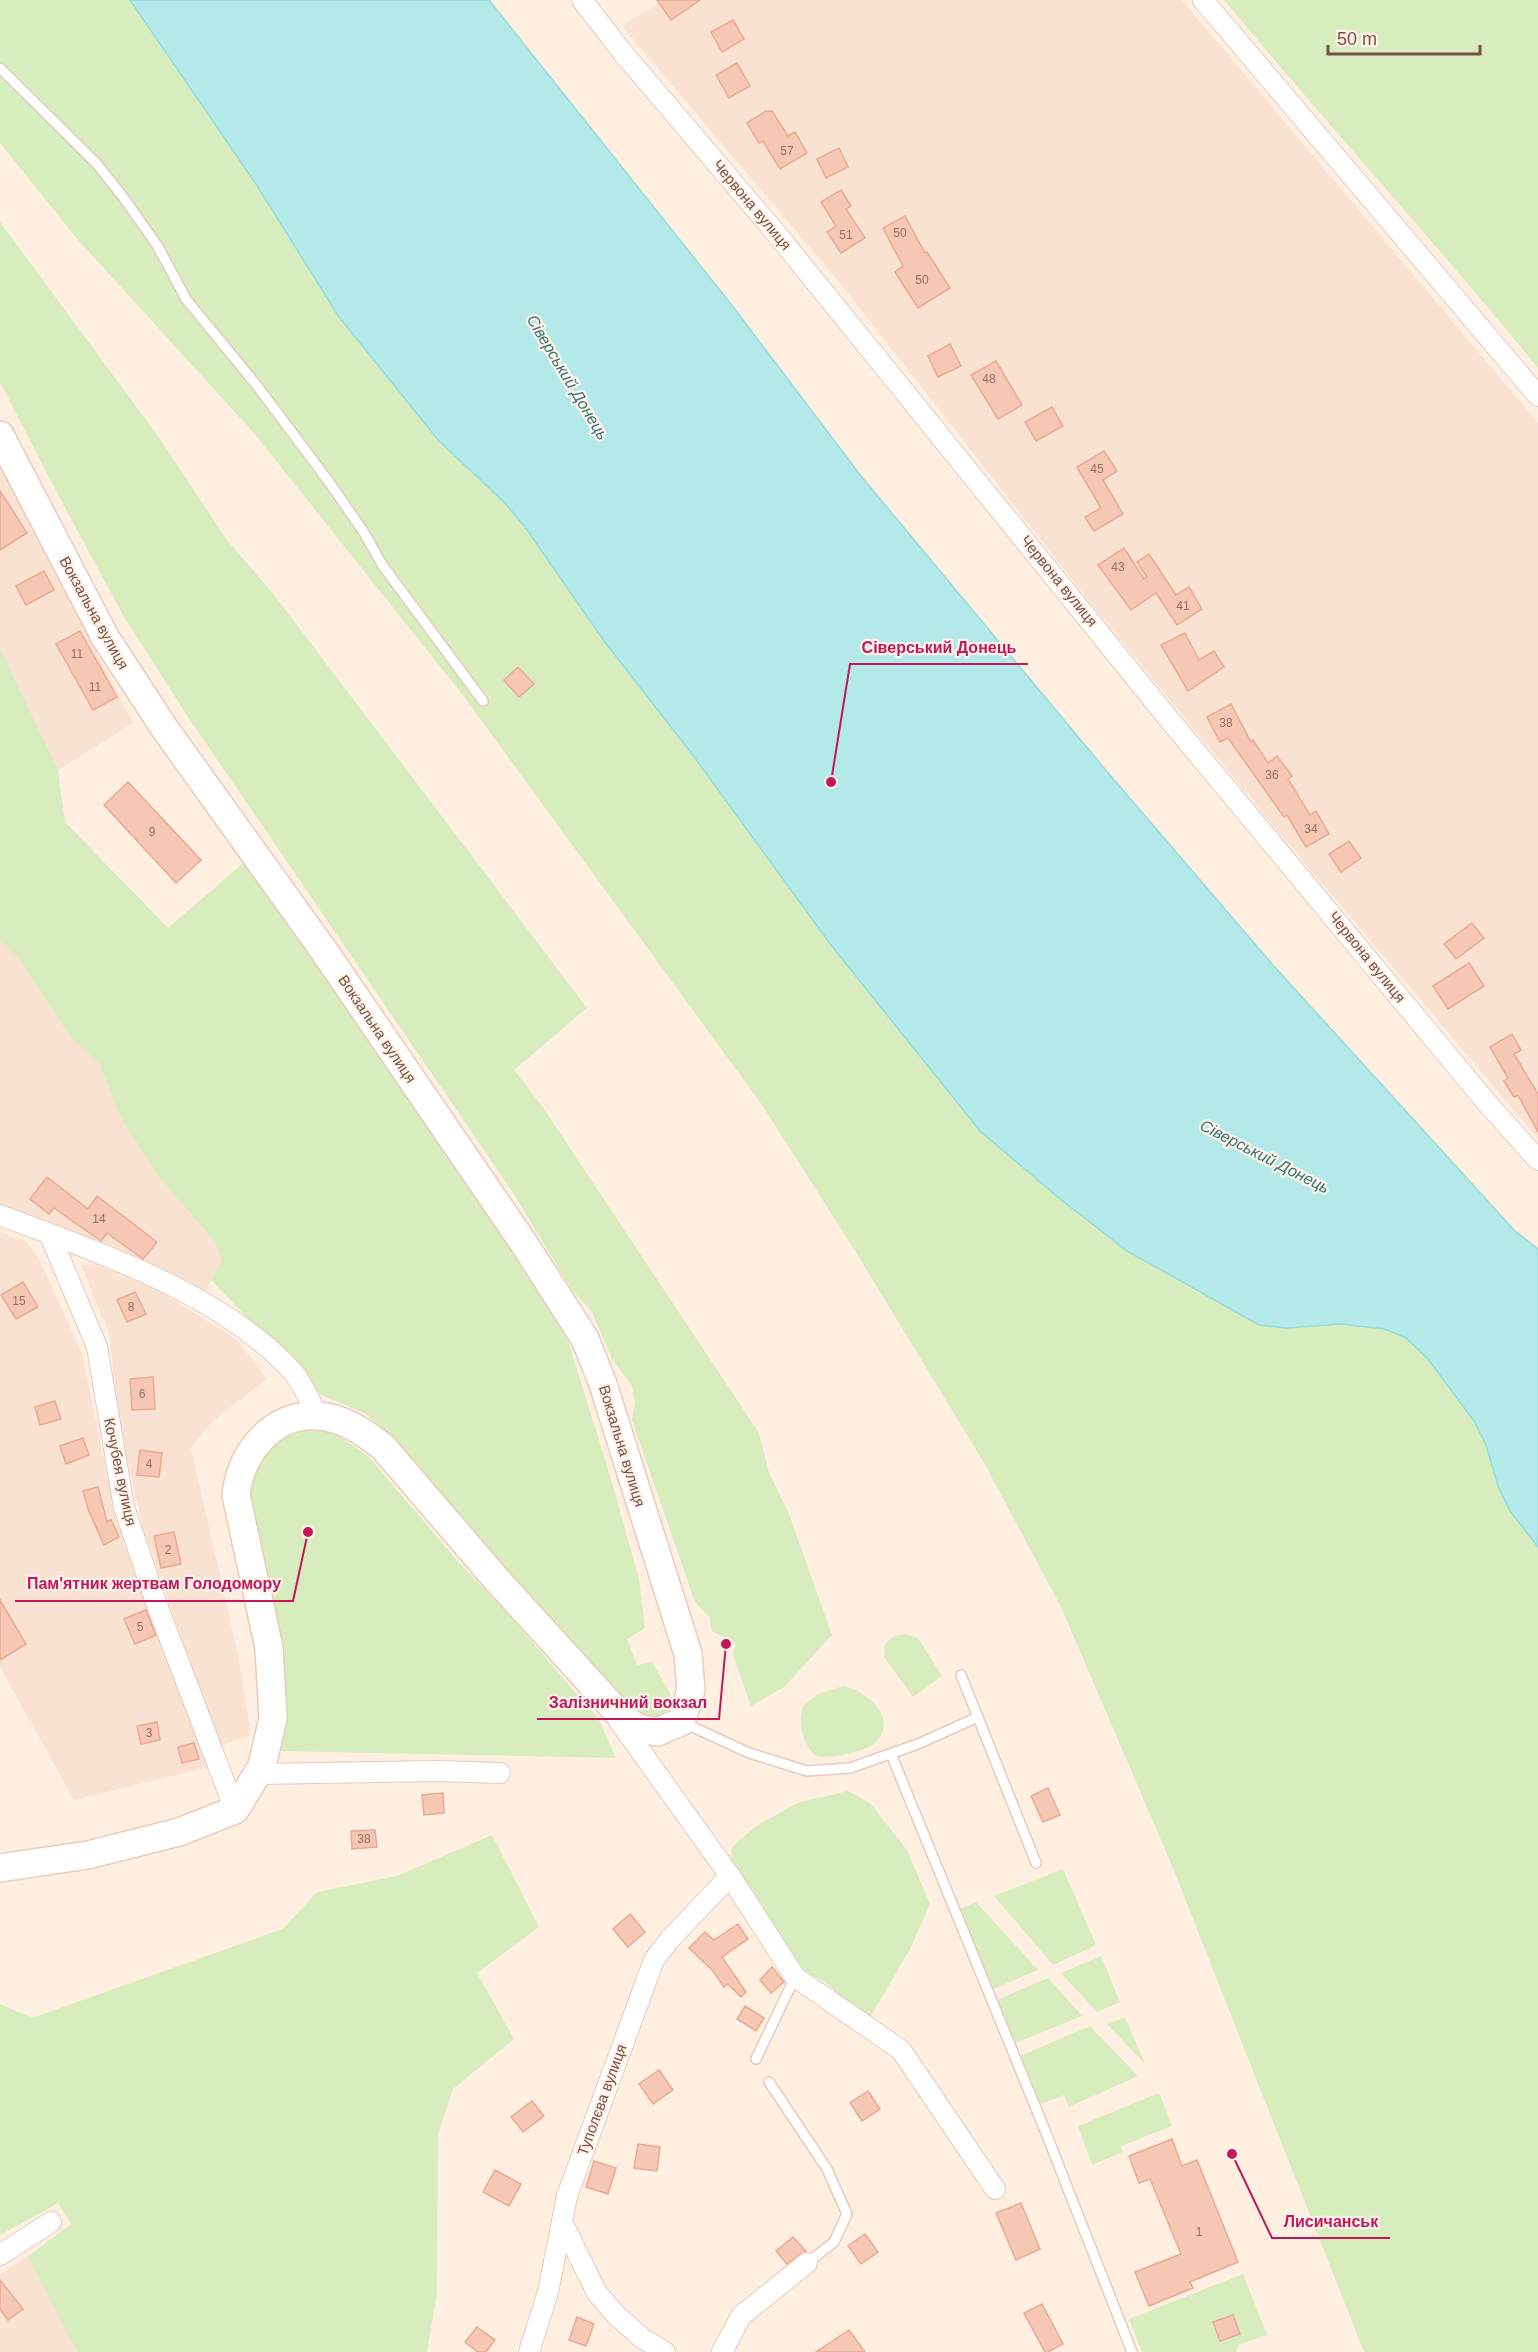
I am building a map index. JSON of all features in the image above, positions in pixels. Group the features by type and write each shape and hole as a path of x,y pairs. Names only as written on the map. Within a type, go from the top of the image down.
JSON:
{"main road":[{"name":"Вокзальна вулиця","path":"0,435 105,638 165,729 322,948 525,1245 585,1339 603,1384 688,1654 691,1690 681,1722"},
{"path":"0,1868 88,1855 179,1832 235,1810 262,1766 273,1718 269,1648 236,1495 238,1478 251,1450 266,1434 284,1422 301,1416 318,1416 363,1431 383,1447 497,1580 600,1694 637,1728 657,1732 681,1722"}],"street":[{"name":"Червона вулиця","path":"582,0 623,53 894,376 1168,718 1487,1103 1538,1160"},
{"path":"1203,0 1538,396"},
{"path":"0,1215 158,1280 237,1322 294,1373 318,1416"},
{"name":"Кочубея вулиця","path":"50,1234 97,1347 124,1507 157,1605 235,1810"},
{"path":"600,1694 730,1876 795,1977 902,2050 995,2189"},
{"path":"257,1774 438,1771 500,1773"},
{"name":"Туполєва вулиця","path":"530,2352 564,2226 567,2196 654,1960 670,1939 730,1876"},
{"path":"0,2255 51,2222"},
{"path":"564,2226 597,2293 616,2315 642,2338 665,2352"},
{"path":"722,2352 741,2316 807,2263"}],"lane":[{"path":"0,68 97,164 133,210 157,245 186,299 258,387 329,482 363,531 383,566 483,701"},
{"path":"961,1675 1036,1863"},
{"path":"681,1722 749,1753 807,1771 850,1768 891,1754 978,1717"},
{"path":"891,1754 1132,2352"},
{"path":"756,2059 795,1977"},
{"path":"769,2082 827,2169 847,2214 834,2242 807,2263"}],"shaded area":[{"path":"664,0 1182,0 1538,423 1538,1139 1276,829 1092,605 840,283 622,26"},
{"path":"0,466 133,723 58,770 0,648"},
{"path":"0,940 18,956 51,1007 99,1063 121,1118 159,1177 215,1242 222,1261 204,1294 44,1221 0,1205"},
{"path":"0,1232 26,1241 40,1261 82,1354 114,1508 209,1767 74,1800 0,1667"},
{"path":"97,1264 168,1296 237,1340 267,1379 212,1422 191,1448 238,1655 251,1735 220,1746 143,1528 119,1423 109,1333 81,1265"},
{"path":"28,2256 66,2323 76,2352 0,2352 0,2274"}],"green space":[{"path":"0,0 130,0 256,184 339,317 439,441 504,502 525,527 604,641 692,754 831,945 980,1131 1090,1224 1127,1251 1199,1293 1286,1328 1340,1324 1385,1329 1406,1338 1428,1359 1474,1421 1486,1445 1498,1486 1510,1511 1538,1547 1538,2352 1364,2352 1171,1863 1061,1607 984,1463 854,1249 762,1105 462,694 253,432 78,240 0,143"},
{"path":"1224,0 1538,0 1538,368 1460,275"},
{"path":"0,222 158,436 227,540 275,596 587,1008 514,1070 542,1106 759,1433 769,1473 789,1514 832,1635 784,1687 751,1706 733,1655 736,1644 712,1631 710,1618 695,1602 632,1420 635,1402 632,1386 612,1359 592,1312 572,1290 514,1194 188,717 124,617 0,382"},
{"path":"0,648 58,770 65,822 168,928 248,859 544,1292 569,1344 639,1579 645,1628 627,1639 637,1665 652,1662 670,1693 672,1705 665,1713 653,1718 638,1717 559,1633 386,1432 366,1414 321,1395 211,1280 222,1261 215,1242 159,1177 121,1118 99,1063 71,1038 18,957 0,940"},
{"path":"314,1427 340,1437 368,1456 599,1720 616,1758 275,1751 247,1493 253,1464 277,1441"},
{"path":"904,1634 918,1638 942,1676 913,1697 884,1657 885,1644 894,1636"},
{"path":"843,1686 861,1693 876,1706 882,1714 883,1732 874,1744 863,1749 843,1755 815,1756 802,1732 803,1706 818,1694"},
{"path":"848,1791 870,1803 907,1850 930,1904 910,1949 868,2021 823,1980 799,1971 731,1861 732,1847 756,1826 797,1803"},
{"path":"492,1835 539,1927 477,1973 514,2039 453,2089 438,2134 437,2293 427,2352 77,2352 28,2256 71,2224 58,2203 0,2235 0,2004 32,2018 283,1929 317,1892 397,1876"},
{"path":"1063,1869 1096,1945 1053,1965 994,1896"},
{"path":"976,1902 1038,1970 991,1990 957,1910"},
{"path":"1101,1956 1120,2002 1097,2012 1061,1973"},
{"path":"1048,1978 1082,2016 1013,2044 997,2000"},
{"path":"1125,2017 1145,2064 1107,2024"},
{"path":"1090,2026 1138,2076 1069,2107 1064,2095 1041,2104 1020,2056"},
{"path":"1159,2093 1172,2126 1121,2146 1123,2152 1092,2165 1078,2126"},
{"path":"1243,2274 1267,2335 1238,2345 1237,2352 1142,2352 1129,2319"}],"water":[{"path":"130,0 489,0 734,308 861,476 1104,768 1272,964 1514,1230 1538,1249 1538,1547 1510,1511 1498,1486 1486,1445 1474,1421 1428,1359 1406,1338 1385,1329 1340,1324 1286,1328 1259,1325 1127,1251 1060,1199 980,1131 831,945 692,754 604,641 525,527 504,502 439,441 339,317 256,184"}],"building":[{"path":"657,0 700,0 671,20"},
{"path":"733,20 744,39 722,52 711,32"},
{"path":"737,63 750,86 729,98 716,75"},
{"path":"766,111 772,111 788,136 795,132 807,153 780,169 763,141 759,143 747,123"},
{"path":"839,148 848,167 826,178 817,159"},
{"path":"841,190 851,206 846,209 865,238 841,253 827,232 836,226 821,202"},
{"path":"905,216 925,253 927,252 950,288 918,308 895,272 903,266 883,228"},
{"path":"950,344 961,366 938,377 928,356"},
{"path":"996,361 1022,405 998,419 971,375"},
{"path":"1052,407 1063,426 1036,441 1025,422"},
{"path":"1104,451 1117,471 1103,480 1123,514 1094,531 1085,517 1101,508 1077,467"},
{"path":"0,491 27,533 0,550"},
{"path":"1124,548 1144,579 1147,577 1137,562 1149,554 1176,595 1189,587 1202,609 1177,625 1156,593 1131,610 1098,565"},
{"path":"44,571 54,590 26,605 16,586"},
{"path":"80,631 117,697 93,710 56,644"},
{"path":"1185,633 1199,660 1214,651 1224,667 1188,691 1161,645"},
{"path":"518,667 534,684 519,697 504,680"},
{"path":"1231,704 1251,742 1253,740 1268,763 1277,756 1292,776 1288,779 1310,815 1316,811 1329,834 1306,847 1287,815 1284,817 1228,738 1220,742 1207,717"},
{"path":"128,782 201,860 176,883 104,805"},
{"path":"1349,841 1361,858 1341,872 1329,854"},
{"path":"1472,923 1484,938 1456,959 1444,944"},
{"path":"1469,963 1484,986 1448,1009 1433,986"},
{"path":"1512,1034 1521,1050 1514,1054 1538,1094 1538,1132 1518,1095 1514,1097 1504,1081 1508,1078 1490,1047"},
{"path":"47,1177 88,1209 97,1196 157,1242 143,1259 107,1233 101,1241 54,1208 49,1214 30,1199"},
{"path":"23,1282 38,1307 16,1319 1,1295"},
{"path":"135,1292 146,1314 127,1322 117,1300"},
{"path":"153,1377 155,1409 132,1410 130,1379"},
{"path":"55,1401 61,1419 40,1425 35,1407"},
{"path":"83,1438 89,1455 66,1464 60,1446"},
{"path":"140,1450 162,1453 159,1477 137,1475"},
{"path":"98,1487 107,1522 111,1520 119,1537 104,1545 88,1509 83,1491"},
{"path":"174,1532 181,1564 161,1568 154,1536"},
{"path":"0,1600 26,1644 0,1660"},
{"path":"146,1610 156,1635 135,1644 124,1619"},
{"path":"157,1722 160,1740 141,1744 137,1726"},
{"path":"194,1743 199,1759 182,1763 178,1747"},
{"path":"1048,1788 1060,1815 1043,1822 1031,1796"},
{"path":"443,1793 444,1813 424,1815 422,1795"},
{"path":"375,1830 377,1847 352,1849 351,1831"},
{"path":"630,1914 645,1932 628,1947 613,1929"},
{"path":"738,1924 748,1939 722,1957 746,1992 741,1997 728,1984 724,1987 713,1971 689,1948 705,1932 714,1940"},
{"path":"772,1967 784,1982 771,1993 760,1980"},
{"path":"745,2006 764,2018 756,2031 737,2019"},
{"path":"659,2070 673,2090 653,2104 639,2084"},
{"path":"868,2091 880,2109 862,2121 850,2103"},
{"path":"532,2101 544,2116 523,2132 511,2117"},
{"path":"1172,2139 1182,2166 1197,2160 1238,2262 1190,2282 1193,2288 1149,2306 1135,2272 1181,2254 1150,2179 1139,2183 1129,2156"},
{"path":"638,2144 660,2147 657,2171 634,2168"},
{"path":"594,2161 616,2168 608,2194 586,2187"},
{"path":"495,2170 521,2184 509,2206 483,2192"},
{"path":"1021,2203 1040,2249 1016,2260 996,2213"},
{"path":"865,2234 878,2252 861,2264 848,2246"},
{"path":"793,2237 806,2251 787,2264 776,2251"},
{"path":"0,2280 23,2309 8,2320 0,2309"},
{"path":"1042,2304 1063,2344 1048,2352 1045,2352 1024,2313"},
{"path":"1233,2315 1240,2334 1220,2341 1213,2322"},
{"path":"577,2317 594,2324 586,2346 569,2340"},
{"path":"477,2327 495,2340 486,2352 478,2352 465,2342"},
{"path":"849,2330 865,2352 816,2352"}],"place":[{"name":"Сіверський Донець","path":"831,782"},
{"name":"Пам'ятник жертвам Голодомору","path":"308,1532"},
{"name":"Залізничний вокзал","path":"726,1644"},
{"name":"Лисичанськ","path":"1232,2154"}]}
